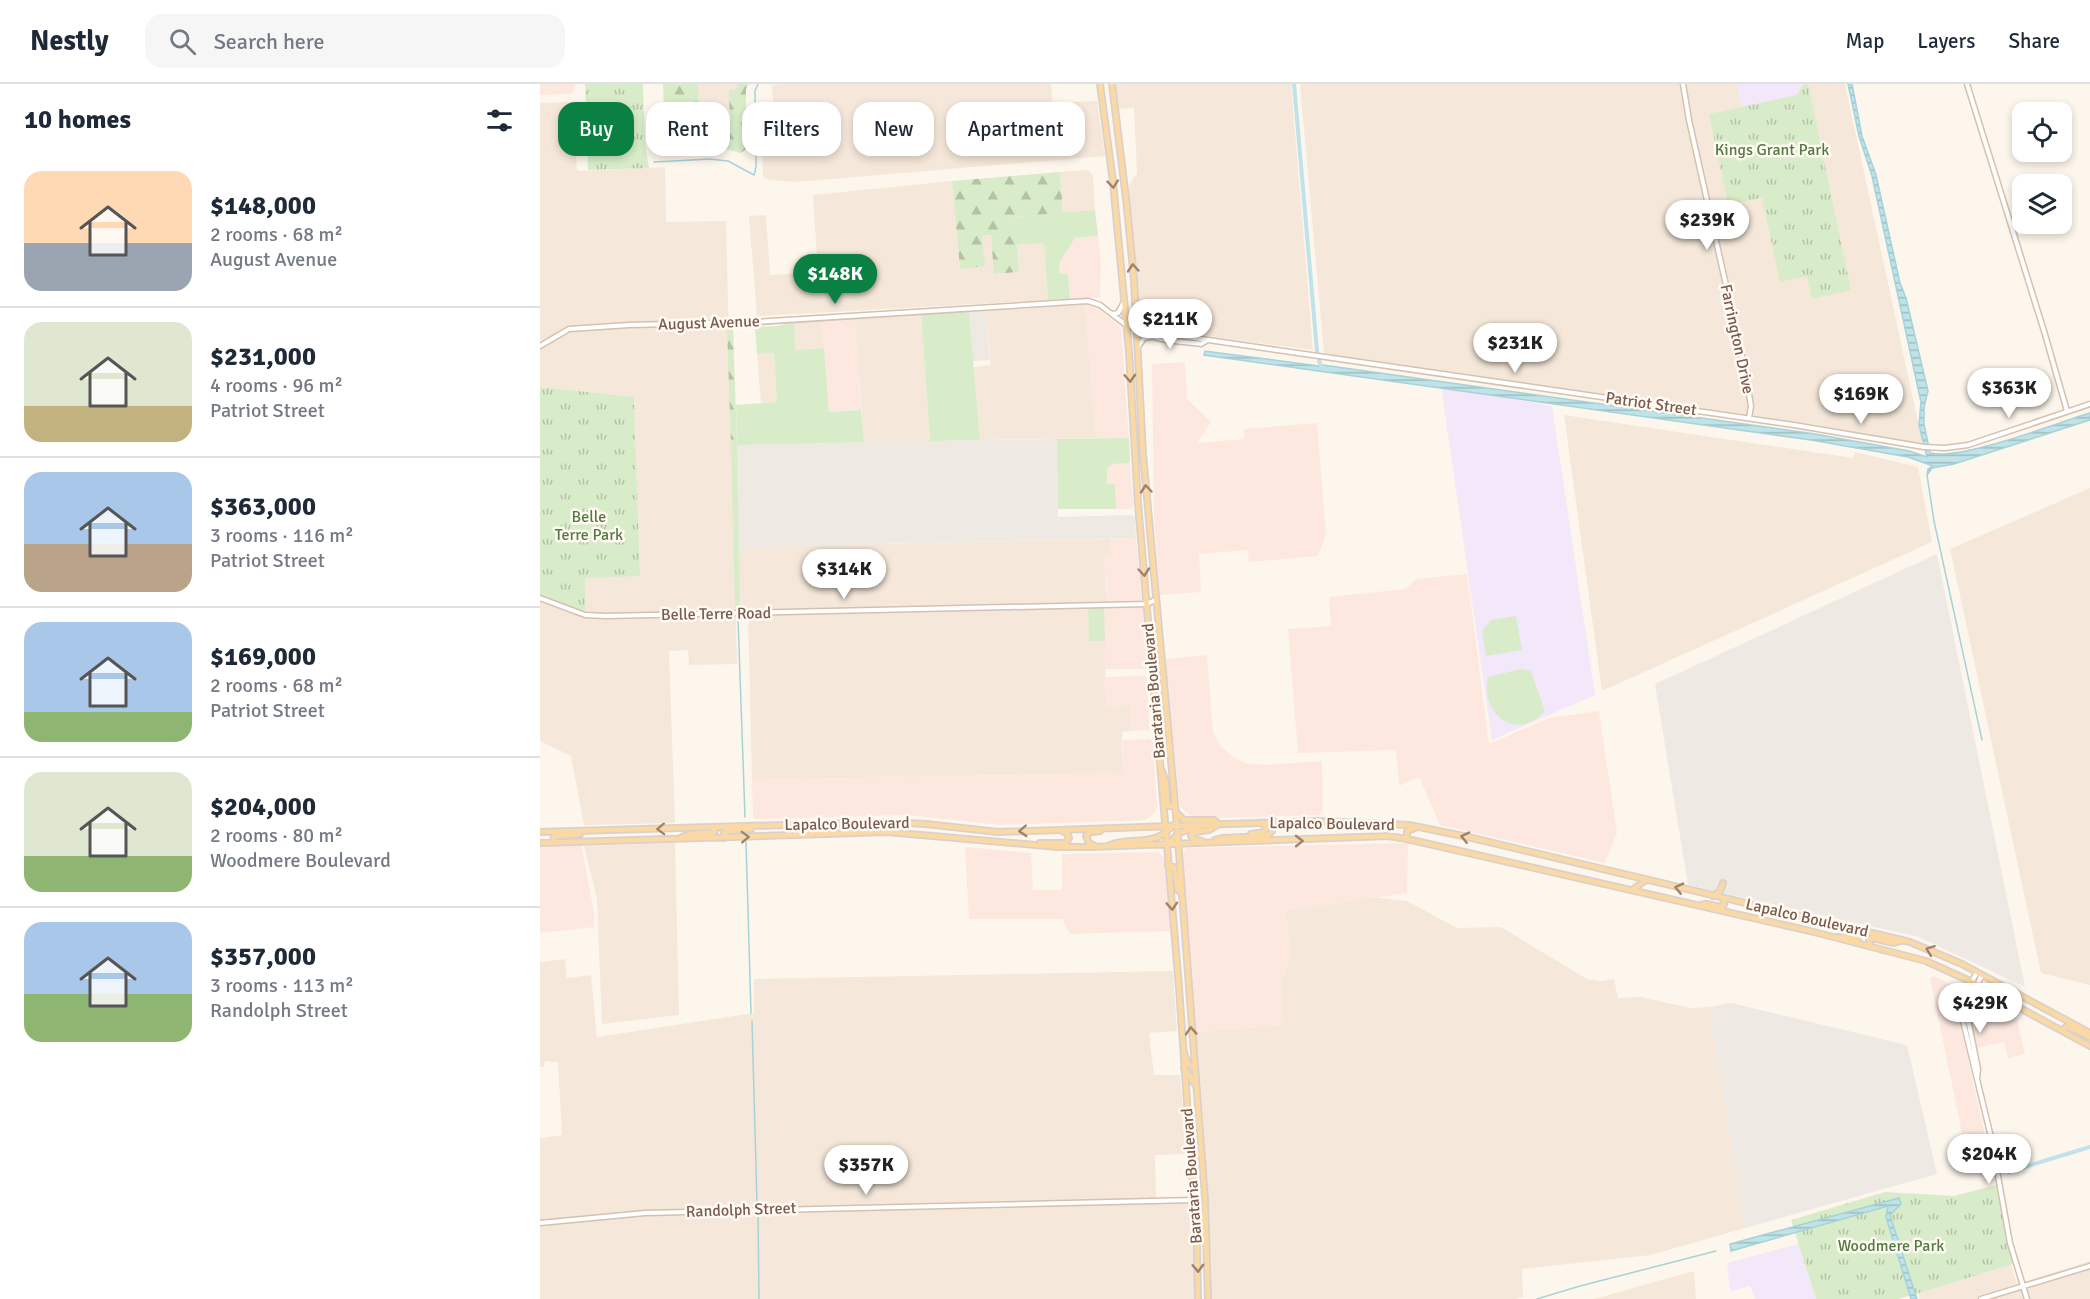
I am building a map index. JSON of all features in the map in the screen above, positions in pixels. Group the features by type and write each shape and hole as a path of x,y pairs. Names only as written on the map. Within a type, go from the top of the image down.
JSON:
{"main road":[{"name":"Barataria Boulevard","path":"1100,84 1113,182 1126,325 1138,503 1179,987 1200,1299"},
{"name":"Barataria Boulevard","path":"1112,84 1127,207 1148,514 1176,819 1206,1226 1208,1299"},
{"path":"1138,503 1148,514"},
{"path":"1139,512 1149,523"},
{"path":"1155,704 1167,714"},
{"path":"1156,714 1161,716 1164,747 1169,753"},
{"path":"1160,769 1164,775 1168,806 1175,808 1184,820 1214,820 1219,824 1194,832 1191,836 1194,840 1209,843 1223,838 1267,836 1272,831 1273,821"},
{"name":"Lapalco Boulevard","path":"1175,826 1273,821 1418,827 1520,850 1610,884 1926,961 1977,984 2090,1046"},
{"path":"1237,837 1264,832 1265,826 1259,822"},
{"name":"Lapalco Boulevard","path":"543,832 917,823 998,832 1143,827 1166,829"},
{"path":"789,836 806,831 823,830 824,827 821,824"},
{"path":"724,838 724,833 727,831 765,826"},
{"path":"1104,846 1121,841 1155,838 1166,829 1175,826"},
{"path":"679,838 690,834 712,833 715,831 711,827"},
{"path":"1136,840 1148,834 1149,830 1143,827"},
{"path":"1407,838 1407,831 1418,827"},
{"path":"1097,847 1087,841 1088,834 1121,828"},
{"path":"1167,846 1177,834 1186,830 1212,828"},
{"path":"1032,845 1049,842 1066,843 1069,840 1067,833 1058,829"},
{"path":"553,842 554,836 573,835 585,831"},
{"path":"540,841 543,832"},
{"name":"Lapalco Boulevard","path":"540,841 887,832 1032,845 1097,847 1388,836 1407,838 1518,863 1613,872 1903,941 1938,953 2059,1016 2090,1035"},
{"path":"1496,858 1498,845"},
{"path":"1518,863 1520,850"},
{"path":"1168,865 1174,867 1178,890 1181,893"},
{"path":"1610,884 1613,872"},
{"path":"1632,890 1646,880"},
{"path":"1650,894 1653,882"},
{"path":"1713,896 1720,891 1723,883"},
{"path":"1698,906 1706,904 1722,907 1724,898"},
{"path":"1733,901 1739,915"},
{"path":"1173,925 1184,936"},
{"path":"1832,937 1858,939 1860,934 1857,929"},
{"path":"1174,934 1185,945"},
{"path":"1870,946 1868,941 1872,938 1894,943 1903,941"},
{"path":"1178,976 1188,986"},
{"path":"1179,987 1189,997"},
{"path":"2013,1004 2026,1008 2052,1023 2057,1022 2059,1016"},
{"path":"2064,1032 2067,1026 2090,1035"},
{"path":"1182,1051 1188,1064 1194,1068"},
{"path":"1184,1068 1195,1085"},
{"path":"1189,1138 1194,1152 1200,1155"},
{"path":"1194,1200 1199,1203 1202,1223 1206,1226"}],"street":[{"name":"Farrington Drive","path":"1683,84 1744,370 1751,406 1749,418"},
{"path":"1967,84 2067,411"},
{"name":"August Avenue","path":"540,346 569,329 756,322 1088,301 1100,305 1126,325"},
{"path":"1112,314 1118,313 1124,301"},
{"name":"Patriot Street","path":"1126,325 1167,334 1749,418 1930,448 1968,445 2090,405"},
{"name":"Patriot Street","path":"1136,327 1146,335 1201,344 1207,340"},
{"path":"1137,348 1144,338 1152,336"},
{"name":"Belle Terre Road","path":"540,598 585,615 606,616 1147,604"},
{"path":"1147,604 1155,600"},
{"path":"1147,604 1156,607"},
{"path":"1979,974 1970,981 1961,1010 1990,1137 2010,1243 2027,1299"},
{"path":"1977,1078 1978,1069 1967,1014 1969,1001 1979,974"},
{"name":"Randolph Street","path":"540,1223 677,1212 1194,1200"},
{"path":"1981,1299 2090,1266"}],"shaded area":[{"path":"540,84 575,84 575,88 571,94 540,95"},
{"path":"698,84 737,84 737,89 729,90 729,102 698,102"},
{"path":"1051,84 1052,102 946,102 946,156 1085,156 1085,102 1073,102 1097,101 1105,156 796,182 769,180 763,177 762,156 841,156 841,102 773,102 772,85"},
{"path":"1112,84 1291,84 1313,350 1152,329 1152,326 1139,324 1128,187 1137,173 1134,108 1115,109"},
{"path":"1300,84 1845,84 1923,445 1812,424 1324,354"},
{"path":"1737,84 1808,84 1803,85 1797,95 1742,107"},
{"path":"558,102 558,156 576,156 577,171 665,167 666,222 726,221 737,664 689,665 688,650 669,651 675,823 584,825 571,756 540,741 540,594 585,613 585,578 640,575 634,397 540,387 540,103"},
{"path":"1088,170 1093,175 1095,210 1063,213 1060,172"},
{"path":"952,181 960,269 982,236 991,235 995,274 1019,272 1016,245 1044,243 1048,300 757,316 749,216 766,215 770,275 818,272 813,195"},
{"path":"1098,236 1101,263 1100,297 1070,299 1068,274 1060,274 1059,263 1075,238"},
{"path":"1085,304 1096,438 980,440 974,367 991,365 986,311"},
{"path":"1085,304 1096,307 1121,328 1129,438 1096,438"},
{"path":"969,311 986,311 990,360 973,361"},
{"path":"921,314 930,441 864,442 854,318"},
{"path":"854,318 861,410 829,412 821,320"},
{"path":"821,320 824,348 796,350 794,322"},
{"path":"774,353 777,402 761,403 757,354"},
{"path":"1185,362 1187,399 1211,422 1197,443 1244,439 1244,429 1317,423 1326,535 1318,556 1249,562 1248,550 1199,554 1201,592 1160,595 1154,518 1152,364"},
{"path":"1441,386 1552,406 1595,695 1492,740"},
{"path":"1564,415 1853,458 1855,452 1918,467 1932,542 1602,691"},
{"path":"1057,439 1058,517 1132,515 1135,517 1136,538 738,547 737,444"},
{"path":"1130,463 1134,506 1131,509 1116,509 1115,484 1107,484 1107,469 1112,464"},
{"path":"2090,488 2090,985 2041,973 1950,549"},
{"path":"1136,538 1142,599 1140,601 1107,601 1104,556 1111,555 1110,539"},
{"path":"1110,539 1111,556 1104,556 1107,601 1088,602 1089,641 1105,641 1106,707 1130,706 1130,731 1122,732 1123,773 752,780 748,610 740,609 738,547"},
{"path":"1937,554 2025,987 1919,937 1688,885 1655,684"},
{"path":"1467,574 1489,744 1549,718 1599,711 1617,833 1605,863 1440,825 1419,777 1399,786 1396,750 1298,753 1288,629 1331,626 1329,597 1405,589 1417,579"},
{"path":"1141,606 1143,608 1147,669 1105,669 1104,607"},
{"path":"1207,655 1213,732 1221,746 1233,757 1246,763 1263,765 1322,761 1323,811 1319,815 1199,818 1190,815 1180,807 1165,659"},
{"path":"1146,676 1150,730 1130,731 1130,706 1106,707 1106,677"},
{"path":"1150,739 1153,743 1157,806 1155,813 1146,820 1001,825 907,815 754,819 753,817 752,780 1123,773 1123,740"},
{"path":"675,843 679,1015 602,1024 597,899 584,846"},
{"path":"1408,843 1407,893 1285,911 1291,953 1280,985 1283,1025 1195,1032 1183,859 1186,848"},
{"path":"581,844 594,913 594,927 540,933 540,845"},
{"path":"965,847 1031,853 1033,890 1062,890 1062,854 1159,852 1165,860 1170,931 1070,934 1062,919 969,919"},
{"path":"1373,897 1407,901 1457,928 1501,927 1587,979 1601,981 1614,979 1618,998 1641,997 1690,1008 1709,1007 1745,1228 1651,1255 1522,1269 1523,1297 1515,1299 1211,1299 1210,1248 1195,1032 1283,1025 1280,985 1291,953 1285,911"},
{"path":"565,959 567,978 591,975 597,1037 754,1013 754,979 1173,971 1177,1031 1149,1033 1154,1075 1180,1075 1187,1154 1155,1155 1156,1197 1190,1197 1195,1267 1194,1299 540,1299 540,1138 562,1135 558,1062 545,1061 544,1067 540,1067 540,962"},
{"path":"1934,976 1959,989 1956,1007 1990,1157 1968,1162 1930,978"},
{"path":"1980,995 2016,1015 2025,1054 2008,1058 2004,1042 1976,1048 1969,1016 1973,998"},
{"path":"1731,1003 1907,1045 1937,1174 1745,1228 1709,1007"},
{"path":"1799,1244 1816,1299 1755,1299 1750,1286 1730,1291 1727,1263"},
{"path":"2090,1261 2090,1299 1920,1299 1918,1293 2011,1264 2017,1284"},
{"path":"1694,1271 1696,1299 1594,1299"}],"green space":[{"path":"585,84 643,84 645,144 649,168 588,170 588,156 634,156 634,102 586,102"},
{"path":"663,84 698,84 699,102 664,102"},
{"path":"737,84 749,84 746,89 746,102 742,102 741,153 730,150 729,90 737,89"},
{"name":"Kings Grant Park","path":"1808,84 1851,290 1812,299 1807,276 1780,282 1762,198 1728,204 1709,114 1797,95 1803,85"},
{"path":"1060,172 1063,213 1014,217 1019,272 994,274 991,235 982,236 985,266 960,269 952,181"},
{"path":"1095,210 1098,236 1075,238 1059,263 1060,274 1068,274 1070,299 1048,300 1044,243 1016,245 1014,217"},
{"path":"969,311 980,440 930,441 921,314"},
{"path":"794,322 796,350 824,348 829,412 861,410 864,442 737,445 740,609 735,609 731,445 737,444 736,405 777,402 774,353 757,354 755,327 777,326"},
{"path":"727,328 733,328 737,444 731,445"},
{"name":"Belle Terre Park","path":"540,387 634,397 640,576 585,578 585,613 540,594"},
{"path":"1129,438 1130,463 1112,464 1107,469 1107,484 1115,484 1116,509 1058,509 1057,439"},
{"path":"1104,607 1105,641 1089,641 1088,608"},
{"path":"1516,616 1522,650 1486,656 1482,631 1491,620"},
{"path":"1521,669 1531,671 1545,712 1534,721 1512,724 1502,720 1489,702 1488,677"},
{"name":"Woodmere Park","path":"2000,1184 2016,1263 1899,1299 1816,1299 1791,1220 1885,1192 1954,1196"}],"water":[{"path":"1848,84 1852,84 1862,136 1876,175 1900,283 1906,298 1928,391 1924,407 1924,424 1930,453 1963,452 2090,413 2090,420 1954,464 1932,468 1927,475 1928,469 1933,466 1908,457 1811,440 1204,355 1205,351 1323,365 1815,434 1909,451 1927,457 1919,425 1921,402 1872,176 1859,136"},
{"path":"1899,1198 1901,1204 1890,1215 1917,1299 1911,1299 1886,1217 1888,1206 1731,1251 1730,1244"}],"waterway":[{"path":"654,162 710,159 728,161 754,175 756,167 755,91 758,84"},
{"path":"1294,84 1317,351 1320,364 1324,369"},
{"path":"1927,475 1934,521 1982,740"},
{"path":"738,618 745,817"},
{"path":"746,842 751,1013"},
{"path":"752,1021 757,1203"},
{"path":"2008,1172 2090,1147"},
{"path":"758,1215 759,1299"},
{"path":"1537,1299 1716,1251"}]}
